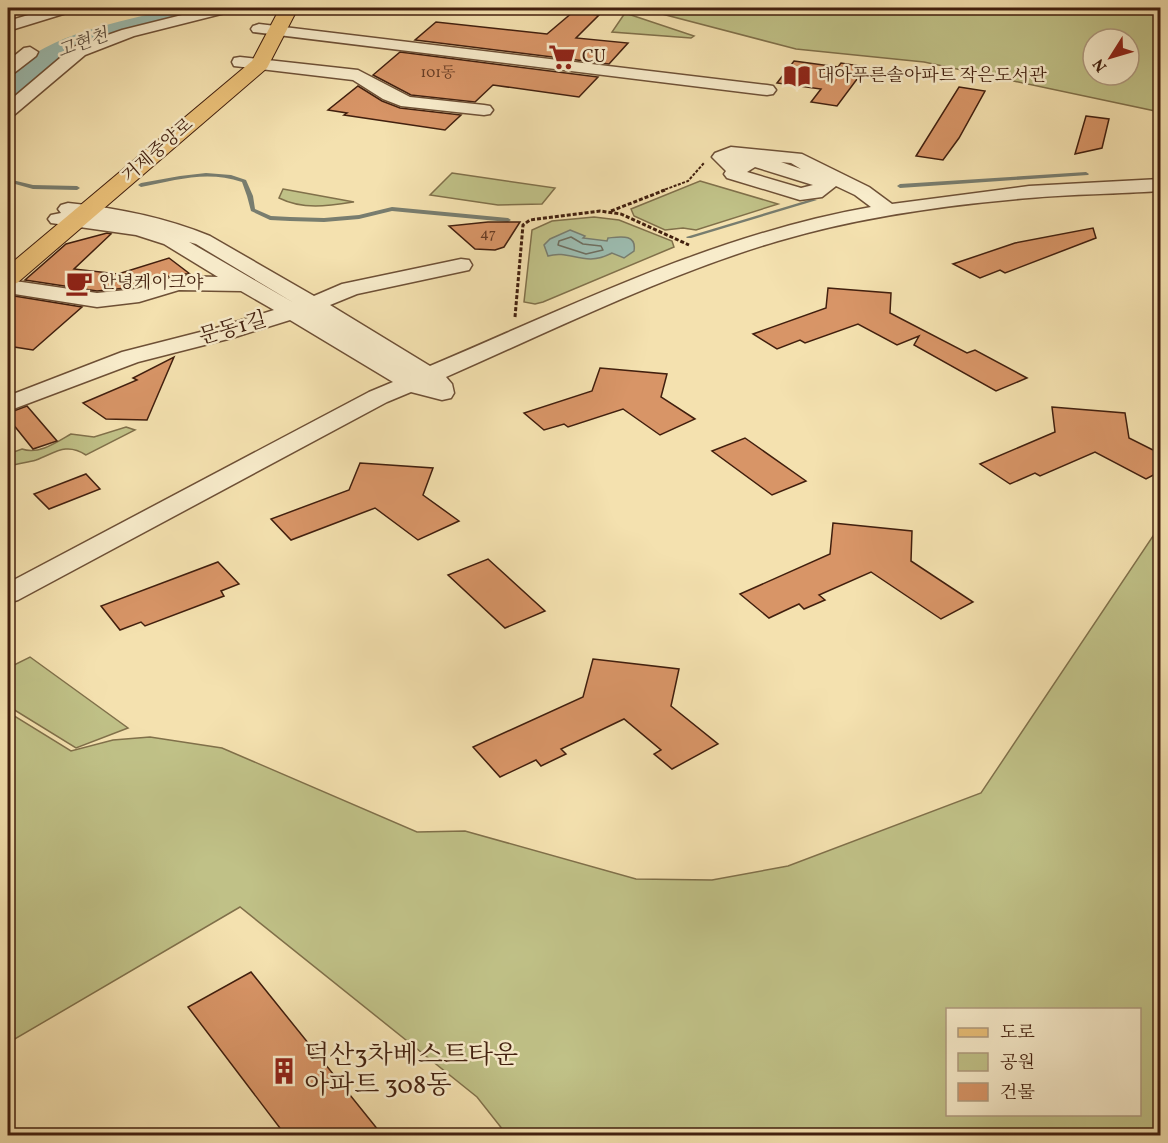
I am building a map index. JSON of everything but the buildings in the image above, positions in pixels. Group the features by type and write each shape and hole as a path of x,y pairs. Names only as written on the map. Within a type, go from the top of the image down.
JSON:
{"main road":[{"name":"거제중앙로","path":"269,29 271,8"},
{"name":"거제중앙로","path":"8,278 86,216 250,63 269,29 289,8"},
{"name":"거제중앙로","path":"8,260 86,216 250,63"}],"street":[{"path":"8,26 67,8"},
{"path":"8,111 79,51 128,33 227,8"},
{"path":"269,29 767,90"},
{"path":"8,69 30,52"},
{"path":"250,63 358,75 389,95 407,102 484,110"},
{"path":"729,163 731,153 795,158 862,191 882,206 1029,192 1161,185"},
{"path":"11,588 378,397 414,375 695,261 771,236 839,219 918,195 1022,184 1161,176"},
{"path":"86,216 171,240 249,285 304,308"},
{"path":"86,216 147,220 181,230 203,240 304,308 414,375"},
{"name":"문동1길","path":"8,404 130,357 224,333 304,308 350,289 461,265"},
{"path":"8,287 97,300 139,296 177,283 249,285"}],"path":[{"path":"610,212 688,181 706,160 729,163"},
{"path":"515,317 523,225 526,221 540,217 610,212 630,218 690,246"}],"green space":[{"path":"639,8 1160,8 1160,112 924,62 796,49"},
{"path":"625,13 694,36 691,38 612,32"},
{"path":"452,173 555,188 542,204 498,205 430,195"},
{"path":"700,181 778,204 696,230 683,228 665,230 634,216 631,209"},
{"path":"283,189 354,202 306,206 279,198"},
{"path":"594,217 619,220 672,241 674,247 543,302 535,304 524,302 532,230 552,221"},
{"path":"126,427 135,430 86,455 79,451 66,449 8,467 8,454 22,449 41,449 71,434 94,437"},
{"path":"1160,530 1160,1135 507,1135 477,1097 240,907 8,1043 8,712 71,751 113,740 150,737 222,748 417,832 465,831 636,879 712,880 788,866 981,793 1155,533"},
{"path":"30,657 128,728 76,748 8,706 8,668"}],"water":[{"path":"570,230 585,236 583,238 607,241 608,238 626,237 633,241 634,251 624,258 612,253 593,259 556,254 548,256 544,245 550,239"}],"waterway":[{"name":"고현천","path":"8,89 32,66 71,44 202,8"},
{"path":"141,185 193,175 219,174 231,177 244,181 253,210 270,218 324,220 359,217 392,209 508,220"},
{"path":"900,186 1086,174"},
{"path":"8,181 33,187 77,188"},
{"path":"689,237 814,200"}],"place":[{"name":"CU","path":"562,57"},
{"name":"대아푸른솔아파트 작은도서관","path":"797,76"},
{"name":"안녕케이크야","path":"79,283"},
{"name":"덕산3차베스트타운 아파트 308동","path":"284,1071"}]}
